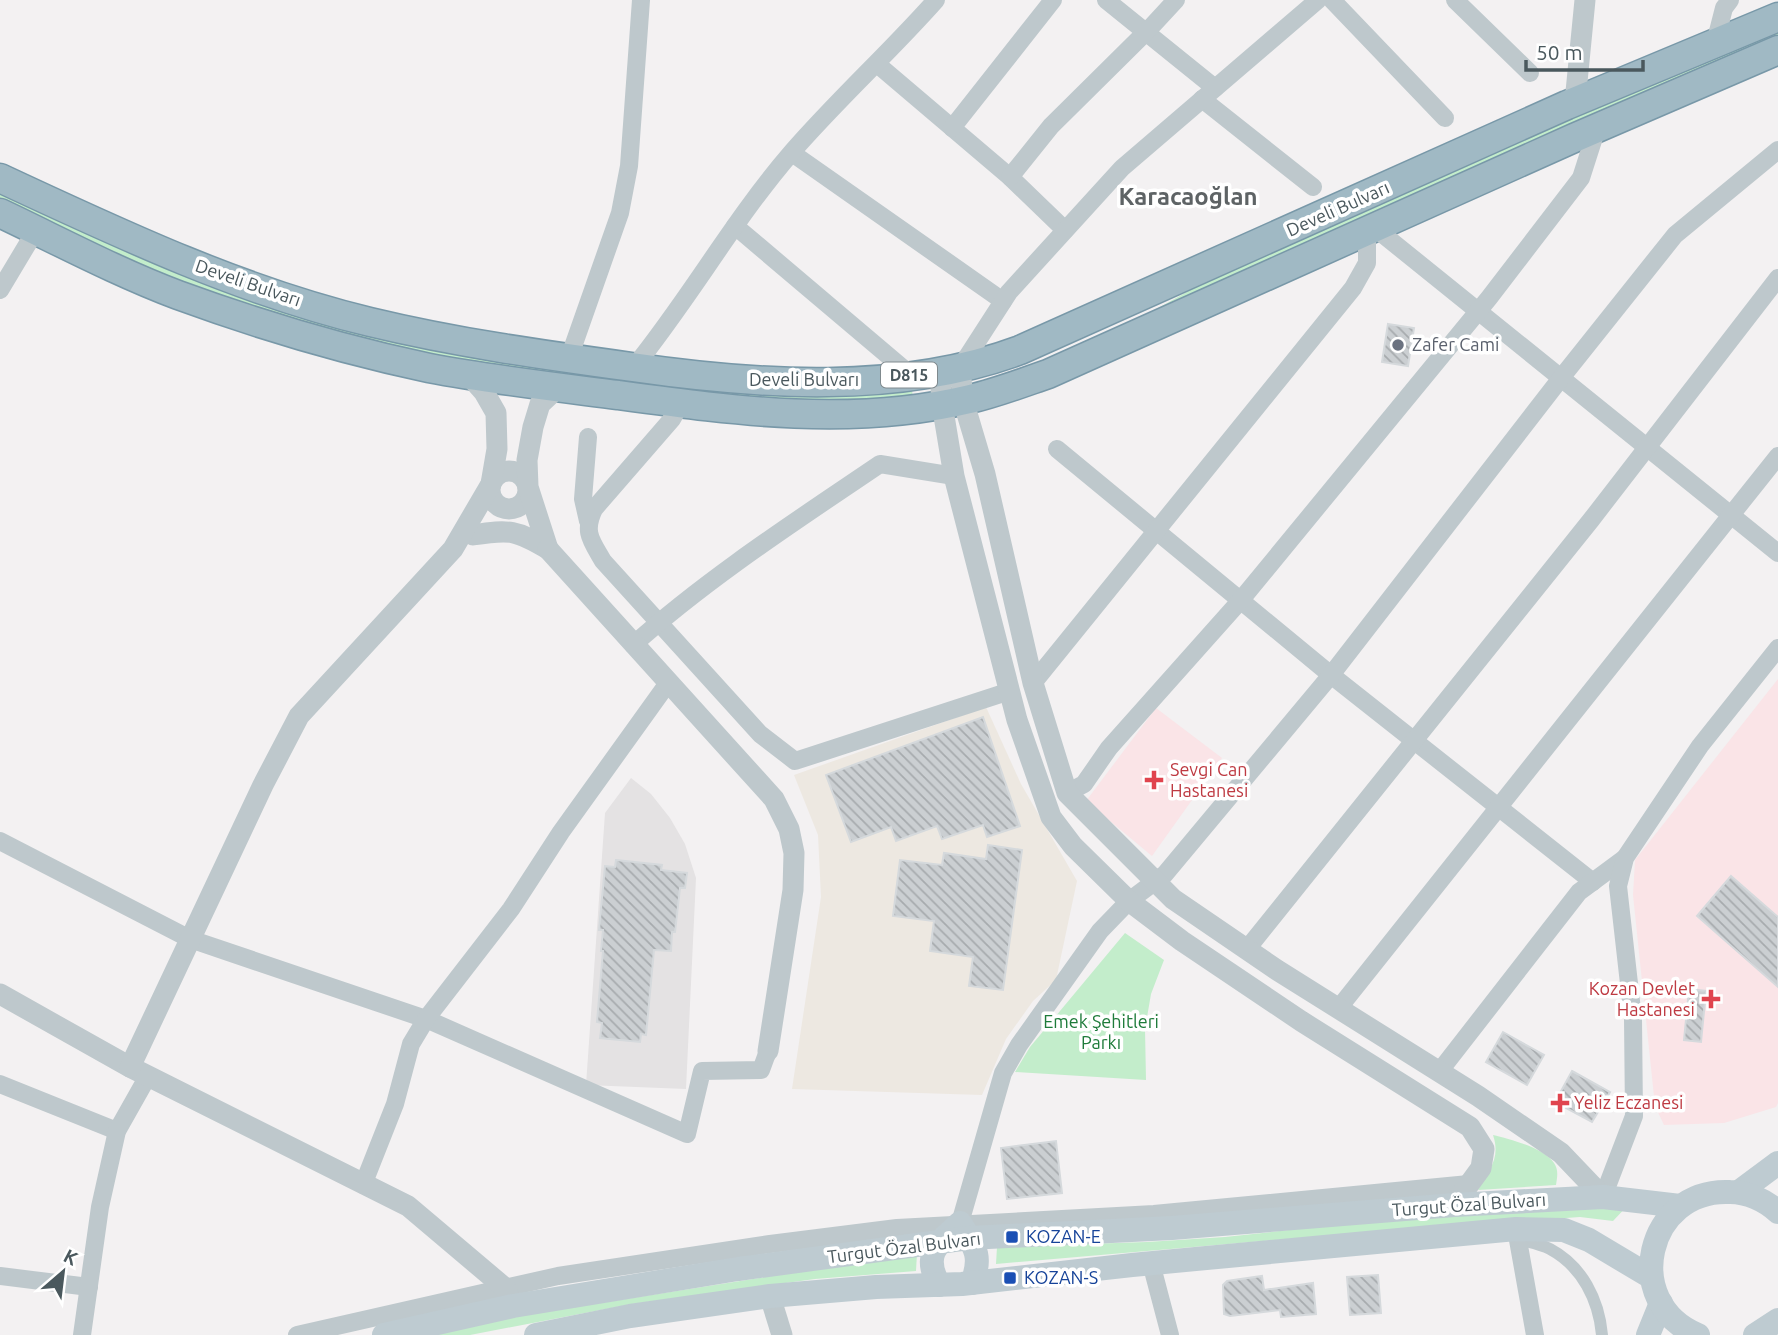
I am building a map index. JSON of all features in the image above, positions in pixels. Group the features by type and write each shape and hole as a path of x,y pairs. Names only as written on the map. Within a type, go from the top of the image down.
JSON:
{"highway":[{"name":"Develi Bulvarı","path":"0,178 162,252 229,278 309,305 431,335 634,367 771,382 851,381 950,369 997,359 1020,350 1575,102 1778,17"},
{"name":"Develi Bulvarı","path":"0,213 164,289 218,309 347,348 469,375 681,403 825,416 878,413 952,402 1048,374 1597,128 1778,50"}],"main road":[{"path":"1739,1192 1778,1163"},
{"path":"1698,1335 1673,1319 1661,1303 1651,1277 1651,1257 1656,1237 1666,1220 1681,1206 1699,1196 1718,1191 1739,1192 1758,1198 1778,1213"},
{"name":"Turgut Özal Bulvarı","path":"384,1335 509,1297 941,1241 964,1230 1172,1228 1603,1196 1681,1206"},
{"path":"964,1230 975,1247 978,1263 972,1283"},
{"name":"Turgut Özal Bulvarı","path":"536,1335 630,1317 770,1296 876,1287 972,1283 1152,1263 1564,1230 1589,1240 1651,1277"},
{"path":"939,1285 930,1265 932,1254 941,1241"},
{"path":"1648,1335 1661,1303"},
{"path":"1755,1335 1778,1320"}],"street":[{"path":"569,358 620,214 633,123 641,0"},
{"path":"634,367 665,329 735,226 792,152 936,0"},
{"path":"952,128 1054,0"},
{"path":"1106,0 1146,32 1208,94 1313,187"},
{"path":"1010,177 1051,126 1176,0"},
{"path":"1318,0 1122,168 1003,301 950,369 954,476 1017,720 1051,817 1073,846 1129,901 1182,941 1470,1127 1484,1149 1481,1168 1454,1205"},
{"path":"1332,0 1445,118"},
{"path":"1455,0 1530,73"},
{"path":"1575,102 1586,0"},
{"path":"1715,43 1724,8 1730,0"},
{"path":"877,64 1010,177 1065,230"},
{"path":"1067,793 1084,784 1109,748 1240,601 1478,312 1581,177 1597,128"},
{"path":"964,1230 1003,1073 1019,1045 1100,931 1129,901 1165,874 1331,675 1675,235 1778,150"},
{"path":"792,152 1003,301"},
{"path":"735,226 911,375"},
{"path":"0,289 36,230"},
{"path":"1371,230 1478,312 1778,553"},
{"path":"1033,683 1353,288 1367,263 1371,230"},
{"path":"1247,949 1591,520 1778,278"},
{"path":"469,375 484,391 496,413 497,449 491,484 492,496 495,502 512,508"},
{"path":"453,549 526,498 527,460 533,427 540,404 558,387"},
{"path":"952,402 985,474 1033,683 1067,793 1173,898 1338,1009 1561,1153 1603,1196 1634,1116 1633,1019 1618,886 1625,858 1700,746 1778,648"},
{"path":"588,521 594,509 672,419 681,403"},
{"path":"588,437 583,499 588,534 603,561 760,734 795,761 1010,691"},
{"path":"1057,449 1331,675 1592,882"},
{"path":"1338,1009 1778,456"},
{"path":"633,645 766,542 880,464 954,476"},
{"path":"82,1335 100,1208 117,1131 190,939 299,716 453,549 499,474 511,471 522,476 548,549"},
{"path":"0,841 190,939 426,1019 687,1134 702,1071 761,1070 768,1051 793,890 794,853 789,829 774,799 548,549 521,533 502,531 474,535"},
{"path":"363,1185 395,1104 411,1044 426,1019 511,909 561,832 668,683"},
{"path":"1439,1072 1579,892 1625,858"},
{"path":"0,994 139,1071 408,1206 509,1297"},
{"path":"0,1084 117,1131"},
{"name":"Turgut Özal Bulvarı","path":"297,1335 509,1297 558,1276 770,1244 1154,1214 1469,1184"},
{"path":"1517,1234 1535,1335"},
{"path":"1517,1234 1549,1248 1569,1262 1581,1276 1595,1298 1602,1335"},
{"path":"1152,1263 1170,1335"},
{"path":"0,1276 89,1287"},
{"path":"770,1296 782,1335"}],"shaded area":[{"name":"Kozan Devlet Hastanesi","path":"1778,679 1778,1103 1776,1107 1724,1123 1664,1125 1655,1106 1633,895 1635,860"},
{"path":"986,707 1021,784 1077,881 1056,980 1033,1001 1006,1039 982,1095 792,1089 821,897 818,835 794,775"},
{"name":"Sevgi Can Hastanesi","path":"1156,708 1222,758 1152,856 1086,801"},
{"path":"631,778 651,794 670,818 685,844 696,878 686,1089 586,1085 605,813"}],"green space":[{"path":"1778,26 1778,39 1128,325 1201,284 1253,259"},
{"path":"0,189 377,336 912,387 913,404 767,402 431,357 285,320 144,268 0,200"},
{"name":"Emek Şehitleri Parkı","path":"1125,933 1164,960 1151,994 1145,1029 1146,1080 1015,1072 1030,1047"},
{"path":"1493,1135 1543,1153 1557,1168 1556,1185 1478,1190 1495,1157"},
{"path":"1630,1203 1613,1221 1580,1217 996,1264 997,1247 1225,1237 1372,1221"},
{"path":"917,1253 916,1271 815,1279 632,1304 470,1335 431,1335 499,1319"}],"building":[{"name":"Zafer Cami","path":"1388,324 1414,328 1408,366 1382,362"},
{"path":"983,717 1020,826 987,837 983,825 942,839 937,826 896,841 891,827 851,842 826,775"},
{"path":"988,845 1022,850 1003,990 969,986 973,957 930,951 934,921 893,916 900,860 942,865 944,853 986,859"},
{"path":"616,860 662,865 661,870 687,873 685,888 680,888 671,951 654,950 646,1035 641,1034 640,1042 600,1038 602,1023 597,1022 603,951 603,930 599,930 605,866 615,867"},
{"path":"1731,876 1778,917 1778,987 1697,916"},
{"path":"1689,989 1706,991 1701,1042 1684,1040"},
{"path":"1503,1032 1544,1055 1527,1085 1486,1062"},
{"path":"1572,1071 1610,1092 1592,1122 1555,1102"},
{"path":"1056,1141 1062,1193 1007,1199 1001,1148"},
{"path":"1378,1275 1381,1313 1350,1315 1347,1277"},
{"path":"1262,1276 1264,1290 1313,1283 1316,1314 1281,1317 1280,1310 1230,1316 1224,1314 1223,1285 1227,1281"}],"place":[{"name":"Zafer Cami","path":"1398,345"},
{"name":"Sevgi Can Hastanesi","path":"1154,780"},
{"name":"Kozan Devlet Hastanesi","path":"1711,999"},
{"name":"Yeliz Eczanesi","path":"1560,1103"},
{"name":"KOZAN-E","path":"1012,1237"},
{"name":"KOZAN-S","path":"1010,1278"}],"district":[{"name":"Karacaoğlan","path":"1188,197"}]}
